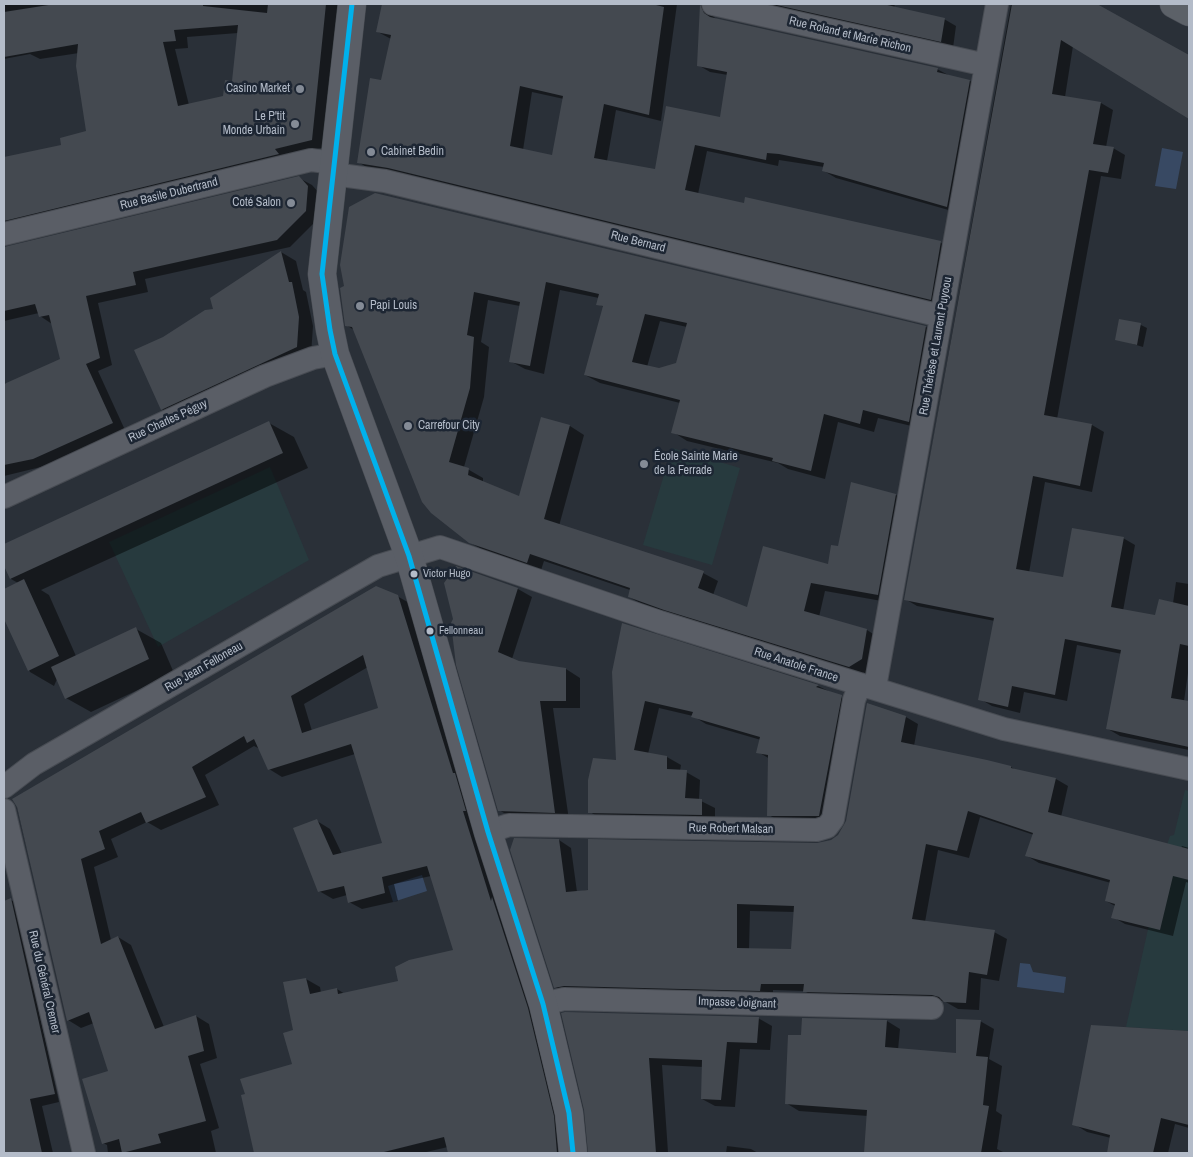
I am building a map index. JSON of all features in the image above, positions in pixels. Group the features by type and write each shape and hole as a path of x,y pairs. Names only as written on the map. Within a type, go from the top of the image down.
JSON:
{"main road":[{"path":"1174,4 1189,12"}],"street":[{"path":"352,4 322,274 335,354 409,556 488,832 543,1004 568,1113 574,1153"},
{"name":"Rue Roland et Marie Richon","path":"713,4 986,65"},
{"name":"Rue Thérèse et Laurent Puyoou","path":"867,686 942,316 997,4"},
{"name":"Rue Basile Dubertrand","path":"4,234 311,160 334,168"},
{"name":"Rue Bernard","path":"334,168 942,316"},
{"name":"Rue Charles Péguy","path":"4,497 265,376 313,358 335,354"},
{"name":"Rue Anatole France","path":"409,556 440,547 660,622 1004,729 1189,770"},
{"name":"Rue Jean Felloneau","path":"5,782 370,571 409,556"},
{"name":"Rue Robert Malsan","path":"488,832 510,825 817,830 827,827 832,819 854,700 867,686"},
{"name":"Rue du Général Cremer","path":"4,810 84,1153"},
{"name":"Impasse Joignant","path":"543,1004 564,999 932,1008"}],"green space":[{"path":"672,448 740,468 712,565 643,545"},
{"path":"270,467 309,560 158,647 109,542"},
{"path":"1185,790 1189,791 1189,1031 1126,1027 1167,845 1170,836 1174,835"}],"water":[{"path":"1162,148 1183,152 1176,189 1155,186"},
{"path":"422,875 427,891 393,902 388,886"},
{"path":"1020,963 1030,964 1033,972 1066,977 1064,993 1017,987"}],"building":[{"path":"55,4 203,4 203,6 267,13 268,4 326,4 312,140 275,149 279,154 4,221 4,157 61,145 60,138 86,131 76,66 78,44 4,57 4,12","holes":["238,25 232,81 225,80 223,96 178,106 163,42 176,41 174,30"]},
{"path":"382,4 652,4 664,7 649,115 604,104 594,158 655,169 666,106 720,117 727,72 697,66 700,4 704,13 710,17 938,68 937,72 970,80 947,207 822,171 824,163 767,153 766,160 695,145 685,190 744,203 745,197 941,241 931,300 388,168 357,163 370,78 381,80 391,35 376,32","holes":["520,86 563,96 552,155 510,146"]},
{"path":"772,4 883,4 945,18 941,42"},
{"path":"1012,4 1097,4 1189,55 1189,119 1061,40 1052,94 1101,102 1093,144 1114,147 1108,173 1089,170 1044,415 1092,424 1080,486 1033,476 1016,569 1063,577 1072,528 1124,537 1111,607 1155,615 1159,599 1189,606 1189,646 1180,644 1171,698 1189,701 1189,747 1106,729 1121,650 1065,639 1055,695 1012,686 1008,707 978,700 994,618 904,600"},
{"path":"299,176 308,186 306,211 277,240 133,272 136,285 86,296 100,358 86,364 113,423 33,459 4,465 4,384 60,359 49,315 39,317 35,304 4,311 4,247"},
{"path":"375,193 926,326 909,422 863,410 860,424 824,414 811,471 772,461 773,458 671,433 680,400 584,375 603,306 596,305 599,294 546,282 530,366 509,362 520,302 474,292 467,335 474,337 470,388 449,462 469,468 468,475 519,496 541,417 570,425 544,519 704,571 698,588 747,607 763,546 828,564 831,545 838,546 851,482 896,494 878,595 811,583 804,611 867,629 862,659 849,667 664,610 628,597 630,588 530,554 527,563 469,543 431,513 422,502 352,327 345,326 340,288 344,286 340,265 349,207","holes":["645,314 687,323 676,363 659,368 632,362"]},
{"path":"281,251 289,282 292,282 299,317 297,347 161,410 134,350 163,337 205,310 213,309 210,298"},
{"path":"1119,319 1141,323 1137,345 1115,340"},
{"path":"269,421 283,453 10,579 4,566 4,544"},
{"path":"456,566 518,588 498,652 519,661 566,668 566,701 540,701 555,813 498,811 456,665 451,623 453,619 444,583"},
{"path":"24,579 59,656 28,671 4,619 4,589"},
{"path":"376,586 398,595 453,773 455,773 466,811 463,811 491,901 492,897 528,1008 554,1116 557,1153 448,1153 444,1137 380,1153 254,1153 241,1095 245,1094 240,1079 292,1064 283,1033 293,1030 283,982 306,978 310,994 337,988 338,994 398,981 395,967 409,960 453,950 427,866 382,877 385,893 348,903 344,886 318,892 293,828 317,819 333,855 382,843 351,744 268,770 254,739 247,743 244,736 192,767 206,797 146,823 141,812 99,831 105,849 81,859 101,944 118,936 155,1029 196,1015 204,1051 188,1056 206,1121 158,1134 161,1143 122,1153 119,1139 102,1144 82,1079 108,1071 89,1012 67,1021 17,807 12,799","holes":["363,655 378,708 302,733 291,696"]},
{"path":"622,623 819,685 816,687 842,695 819,816 767,816 768,755 756,753 760,737 691,717 693,712 645,701 634,750 667,756 667,769 687,770 685,798 702,799 702,815 588,813 588,780 593,758 616,760 612,672"},
{"path":"136,627 149,659 65,699 51,667"},
{"path":"867,703 906,716 901,742 987,760 1011,766 1011,768 1056,778 1048,812 1189,849 1189,880 1173,876 1160,930 1111,918 1115,904 1105,901 1110,880 1025,856 1033,833 968,811 957,851 926,844 912,919 995,930 987,975 969,972 966,1003 944,1002 939,997 932,995 803,992 804,984 761,984 760,991 564,986 554,988 510,850 514,838 559,839 566,892 588,890 588,839 817,843 831,840 838,835 846,821","holes":["737,904 794,906 791,949 737,948"]},
{"path":"11,898 55,1094 30,1099 42,1153 4,1153 4,901"},
{"path":"561,1013 759,1017 757,1043 727,1042 721,1100 701,1099 702,1060 649,1058 656,1153 588,1153 584,1110"},
{"path":"802,1018 887,1020 885,1047 956,1053 956,1019 981,1020 976,1056 988,1057 983,1105 989,1106 981,1153 864,1153 867,1110 785,1104 788,1035 801,1035"},
{"path":"1091,1025 1189,1031 1189,1125 1161,1118 1153,1153 1107,1153 1110,1135 1072,1125"}],"transit line":[{"path":"352,4 322,274 330,330 335,354 409,556 488,832 543,1004 569,1113 573,1153"}],"place":[{"name":"Casino Market","path":"300,89"},
{"name":"Le P'tit Monde Urbain","path":"295,124"},
{"name":"Cabinet Bedin","path":"371,152"},
{"name":"Coté Salon","path":"291,203"},
{"name":"Papi Louis","path":"360,306"},
{"name":"Carrefour City","path":"408,426"},
{"name":"École Sainte Marie de la Ferrade","path":"644,464"},
{"name":"Victor Hugo","path":"414,574"},
{"name":"Fellonneau","path":"430,631"}]}
